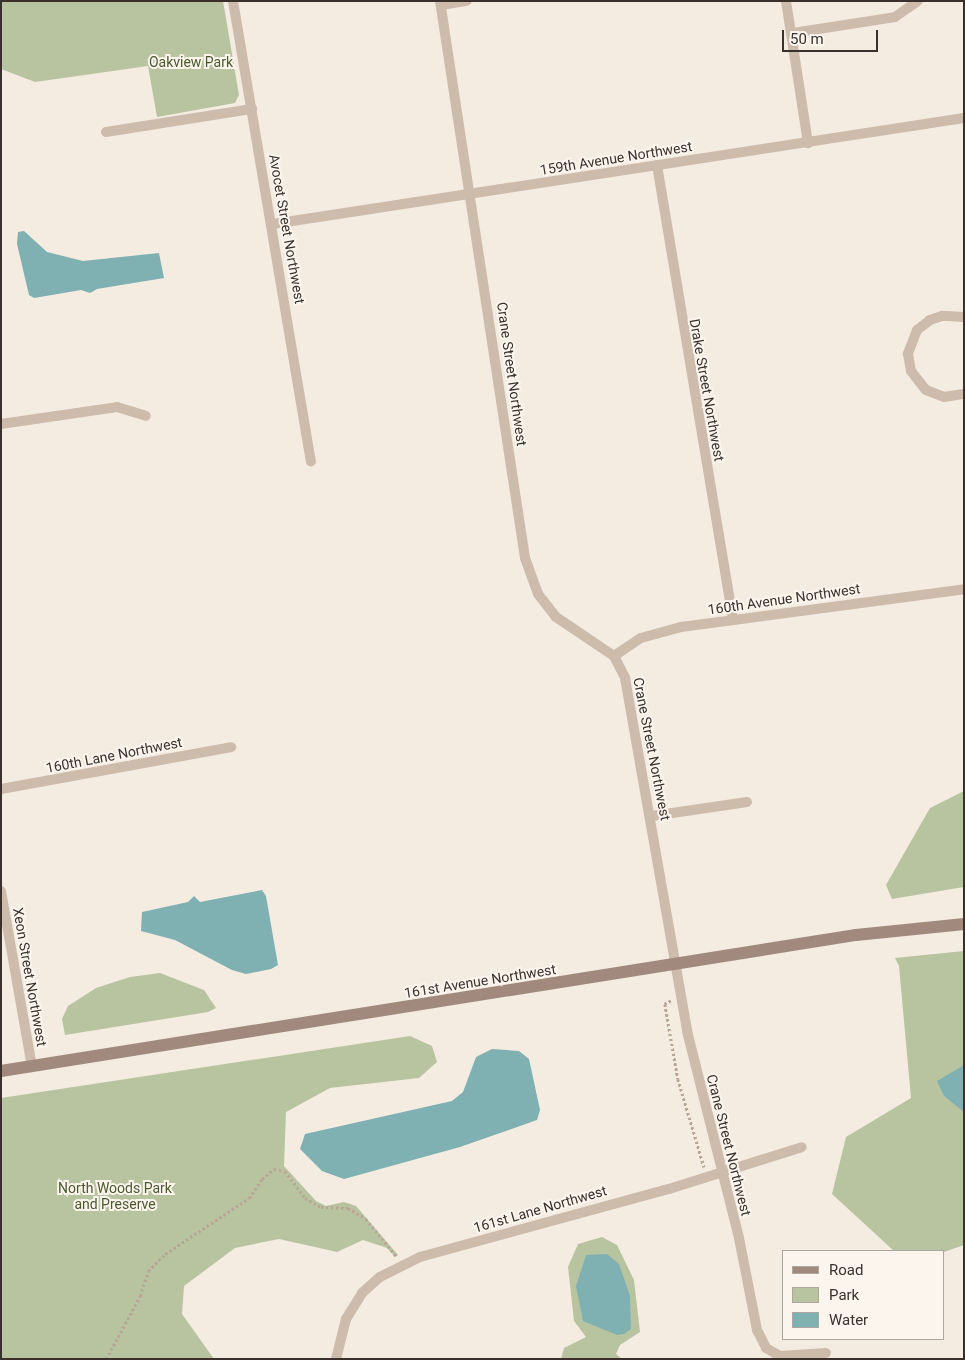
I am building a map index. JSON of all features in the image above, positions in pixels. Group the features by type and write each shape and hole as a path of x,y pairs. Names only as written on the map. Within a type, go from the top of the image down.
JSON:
{"main road":[{"name":"161st Avenue Northwest","path":"1,1071 856,935 964,924"}],"street":[{"name":"Avocet Street Northwest","path":"233,1 273,224 311,461"},
{"path":"440,3 467,1"},
{"path":"786,1 793,33 808,143"},
{"path":"793,33 895,17 918,1"},
{"name":"Crane Street Northwest","path":"440,3 471,194 525,558 538,594 556,617 614,656 625,678 652,816 681,995 721,1172 739,1238 757,1330 762,1342 772,1353 791,1358 826,1353"},
{"path":"106,132 252,109"},
{"name":"159th Avenue Northwest","path":"273,224 964,118"},
{"name":"Drake Street Northwest","path":"657,165 733,620"},
{"path":"964,317 942,316 930,320 917,330 908,354 911,371 926,390 944,397 964,394"},
{"path":"1,424 117,407 146,416"},
{"name":"160th Avenue Northwest","path":"614,656 641,638 681,627 964,589"},
{"name":"160th Lane Northwest","path":"1,789 231,746"},
{"path":"652,816 747,802"},
{"name":"Xeon Street Northwest","path":"1,892 32,1066"},
{"name":"161st Lane Northwest","path":"336,1359 346,1319 362,1293 380,1277 420,1257 721,1172 802,1147"}],"path":[{"path":"681,995 665,1004 678,1079 707,1176"},
{"path":"106,1359 140,1296 148,1271 165,1254 249,1198 262,1179 274,1170 285,1170 305,1198 320,1207 348,1208 366,1219 402,1266"}],"green space":[{"name":"Oakview Park","path":"1,1 223,1 239,95 235,103 157,117 148,66 35,82 1,69"},
{"path":"964,791 964,887 892,899 886,885 930,808"},
{"path":"964,951 964,1245 945,1252 945,1250 893,1250 832,1194 846,1137 911,1098 899,966 895,958"},
{"path":"160,973 204,990 216,1008 208,1012 65,1035 62,1019 68,1006 96,988 130,977"},
{"name":"North Woods Park and Preserve","path":"410,1036 432,1046 437,1062 419,1078 330,1088 286,1112 284,1166 316,1201 326,1206 344,1202 356,1206 398,1255 395,1257 387,1248 363,1240 337,1252 279,1239 235,1248 184,1286 182,1314 214,1359 1,1359 1,1098"},
{"path":"602,1237 617,1245 634,1280 640,1332 620,1345 616,1354 622,1359 561,1359 564,1348 586,1337 574,1321 568,1267 578,1244"}],"water":[{"path":"24,231 47,252 83,261 159,253 164,278 97,289 90,293 81,290 34,298 29,295 17,244 18,232"},
{"path":"262,890 266,896 278,965 271,969 246,974 232,970 175,940 141,931 142,912 188,902 194,896 200,902"},
{"path":"492,1049 519,1051 529,1059 540,1110 537,1120 460,1147 344,1179 322,1171 300,1149 305,1134 452,1101 463,1092 476,1057"},
{"path":"964,1065 964,1112 944,1096 937,1081"},
{"path":"607,1254 619,1264 630,1296 631,1329 624,1334 617,1335 583,1321 576,1286 586,1255"}]}
